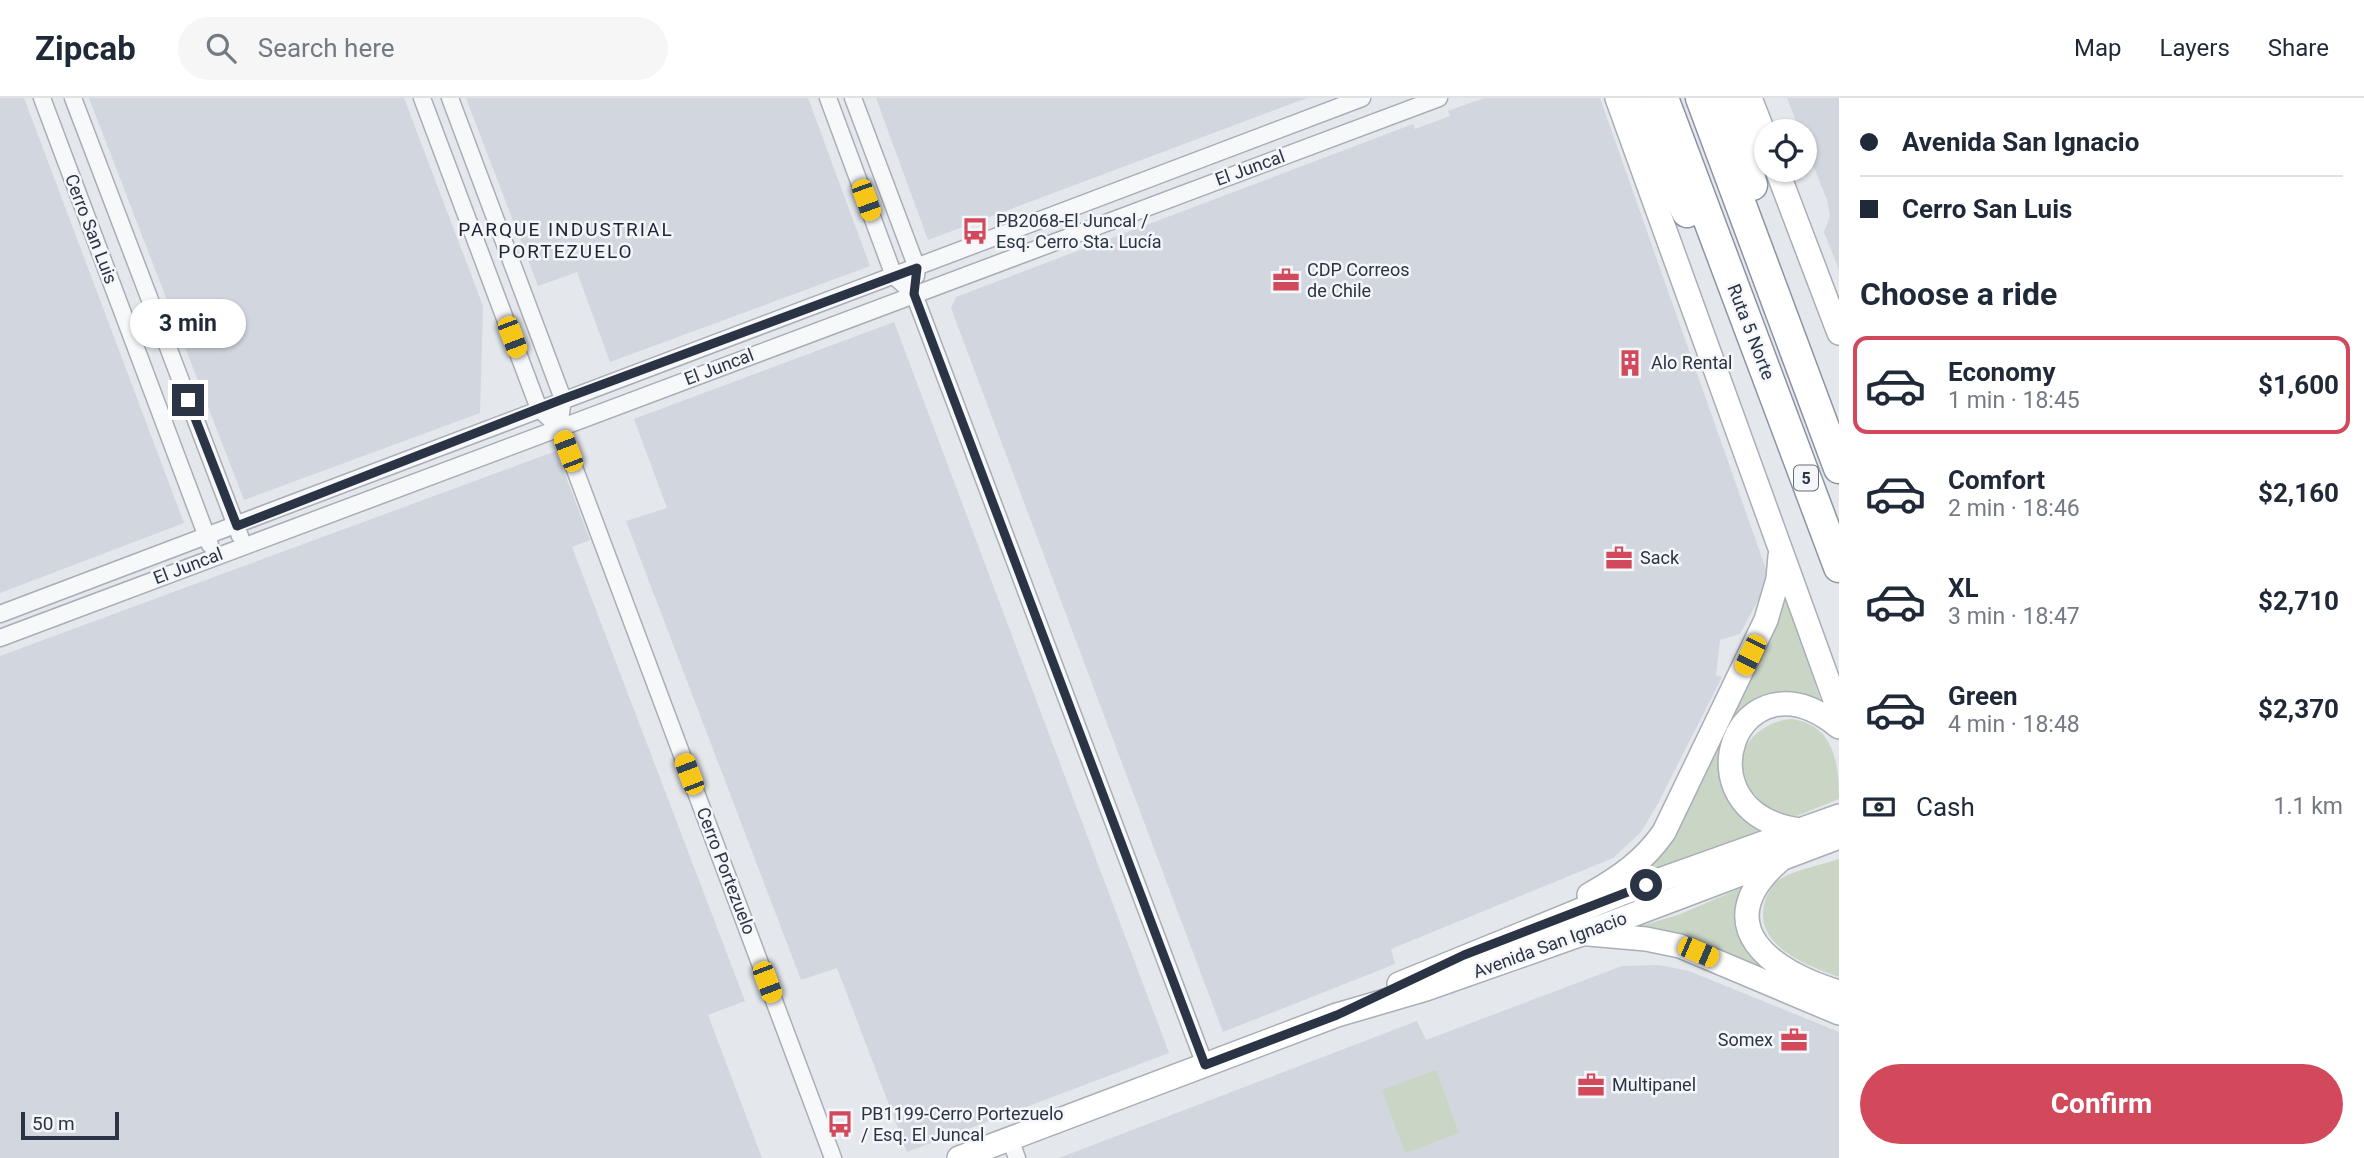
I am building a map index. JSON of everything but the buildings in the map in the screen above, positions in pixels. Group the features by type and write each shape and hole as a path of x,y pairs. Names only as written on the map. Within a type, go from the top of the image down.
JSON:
{"highway":[{"path":"1631,98 1773,389"},
{"name":"Ruta 5 Norte","path":"1663,98 1839,567"},
{"name":"Ruta 5 Norte","path":"1700,98 1839,468"},
{"path":"1728,98 1795,348"}],"main road":[{"path":"1617,98 1839,711"},
{"path":"1750,98 1758,119"},
{"path":"1782,182 1839,333"},
{"path":"1551,921 1574,902 1630,870 1650,852 1664,832 1766,620 1778,579 1780,550"},
{"path":"1800,830 1769,821 1744,802 1730,773 1729,756 1733,737 1754,713 1778,704 1808,707 1839,727"},
{"name":"Avenida San Ignacio","path":"1337,1015 1401,983 1551,921 1839,816"},
{"name":"Avenida San Ignacio","path":"959,1158 1014,1148 1205,1065 1337,1015 1426,989 1582,934 1839,837"},
{"path":"1785,856 1761,880 1751,898 1748,918 1751,936 1759,950 1772,962 1839,992"},
{"path":"1582,934 1646,939 1679,946 1839,1013"}],"street":[{"name":"Cerro San Luis","path":"42,98 214,556"},
{"name":"Cerro San Luis","path":"73,98 244,544"},
{"name":"Cerro Portezuelo","path":"422,98 539,408 559,427 833,1158"},
{"name":"Cerro Portezuelo","path":"450,98 563,399 559,427"},
{"path":"828,98 894,276 914,294"},
{"path":"853,98 917,268 914,294 1205,1065"},
{"name":"El Juncal","path":"0,614 1362,98"},
{"name":"El Juncal","path":"0,638 244,544 1439,98"}],"shaded area":[{"path":"0,98 24,98 184,523 0,593"},
{"path":"89,98 404,98 483,306 480,413 244,500"},
{"path":"466,98 808,98 870,266 610,362 577,272 538,286"},
{"path":"876,98 1307,98 928,240"},
{"path":"1484,98 1600,98 1768,575 1762,593 1740,634 1720,640 1716,675 1722,677 1657,805 1641,832 1613,858 1391,949 1395,964 1223,1032 951,308 956,297 1413,124 1415,129 1450,116 1448,111"},
{"path":"1787,98 1839,98 1839,270 1824,232 1830,216 1817,175 1817,119 1795,119"},
{"path":"894,322 1169,1053 907,1152 837,968 801,980 626,521 667,508 634,419"},
{"path":"556,451 590,540 572,547 745,1001 708,1015 762,1158 0,1158 0,656"},
{"path":"1659,965 1689,971 1839,1032 1839,1158 1059,1158 1417,1021 1426,1040 1622,966"}],"green space":[{"path":"1787,590 1822,706 1776,696 1721,758 1768,829 1657,870 1648,865"},
{"path":"1792,719 1817,729 1825,737 1838,772 1839,799 1794,817 1761,807 1744,779 1741,767 1746,746 1753,737 1771,724"},
{"path":"1839,859 1839,977 1786,953 1768,932 1763,920 1766,897 1779,880"},
{"path":"1746,886 1743,934 1751,952 1771,973 1633,928 1678,915"},
{"path":"1436,1070 1459,1133 1405,1153 1382,1090"}],"place":[{"name":"PB2068-El Juncal / Esq. Cerro Sta. Lucía","path":"975,231"},
{"name":"CDP Correos de Chile","path":"1286,280"},
{"name":"Alo Rental","path":"1630,363"},
{"name":"Sack","path":"1619,558"},
{"name":"Somex","path":"1794,1040"},
{"name":"Multipanel","path":"1591,1085"},
{"name":"PB1199-Cerro Portezuelo / Esq. El Juncal","path":"840,1124"}],"district":[{"name":"PARQUE INDUSTRIAL PORTEZUELO","path":"566,240"}],"route":[{"path":"188,400 237,526 563,399 917,268 914,294 1205,1065 1337,1015 1385,990 1464,955 1646,885"}]}
